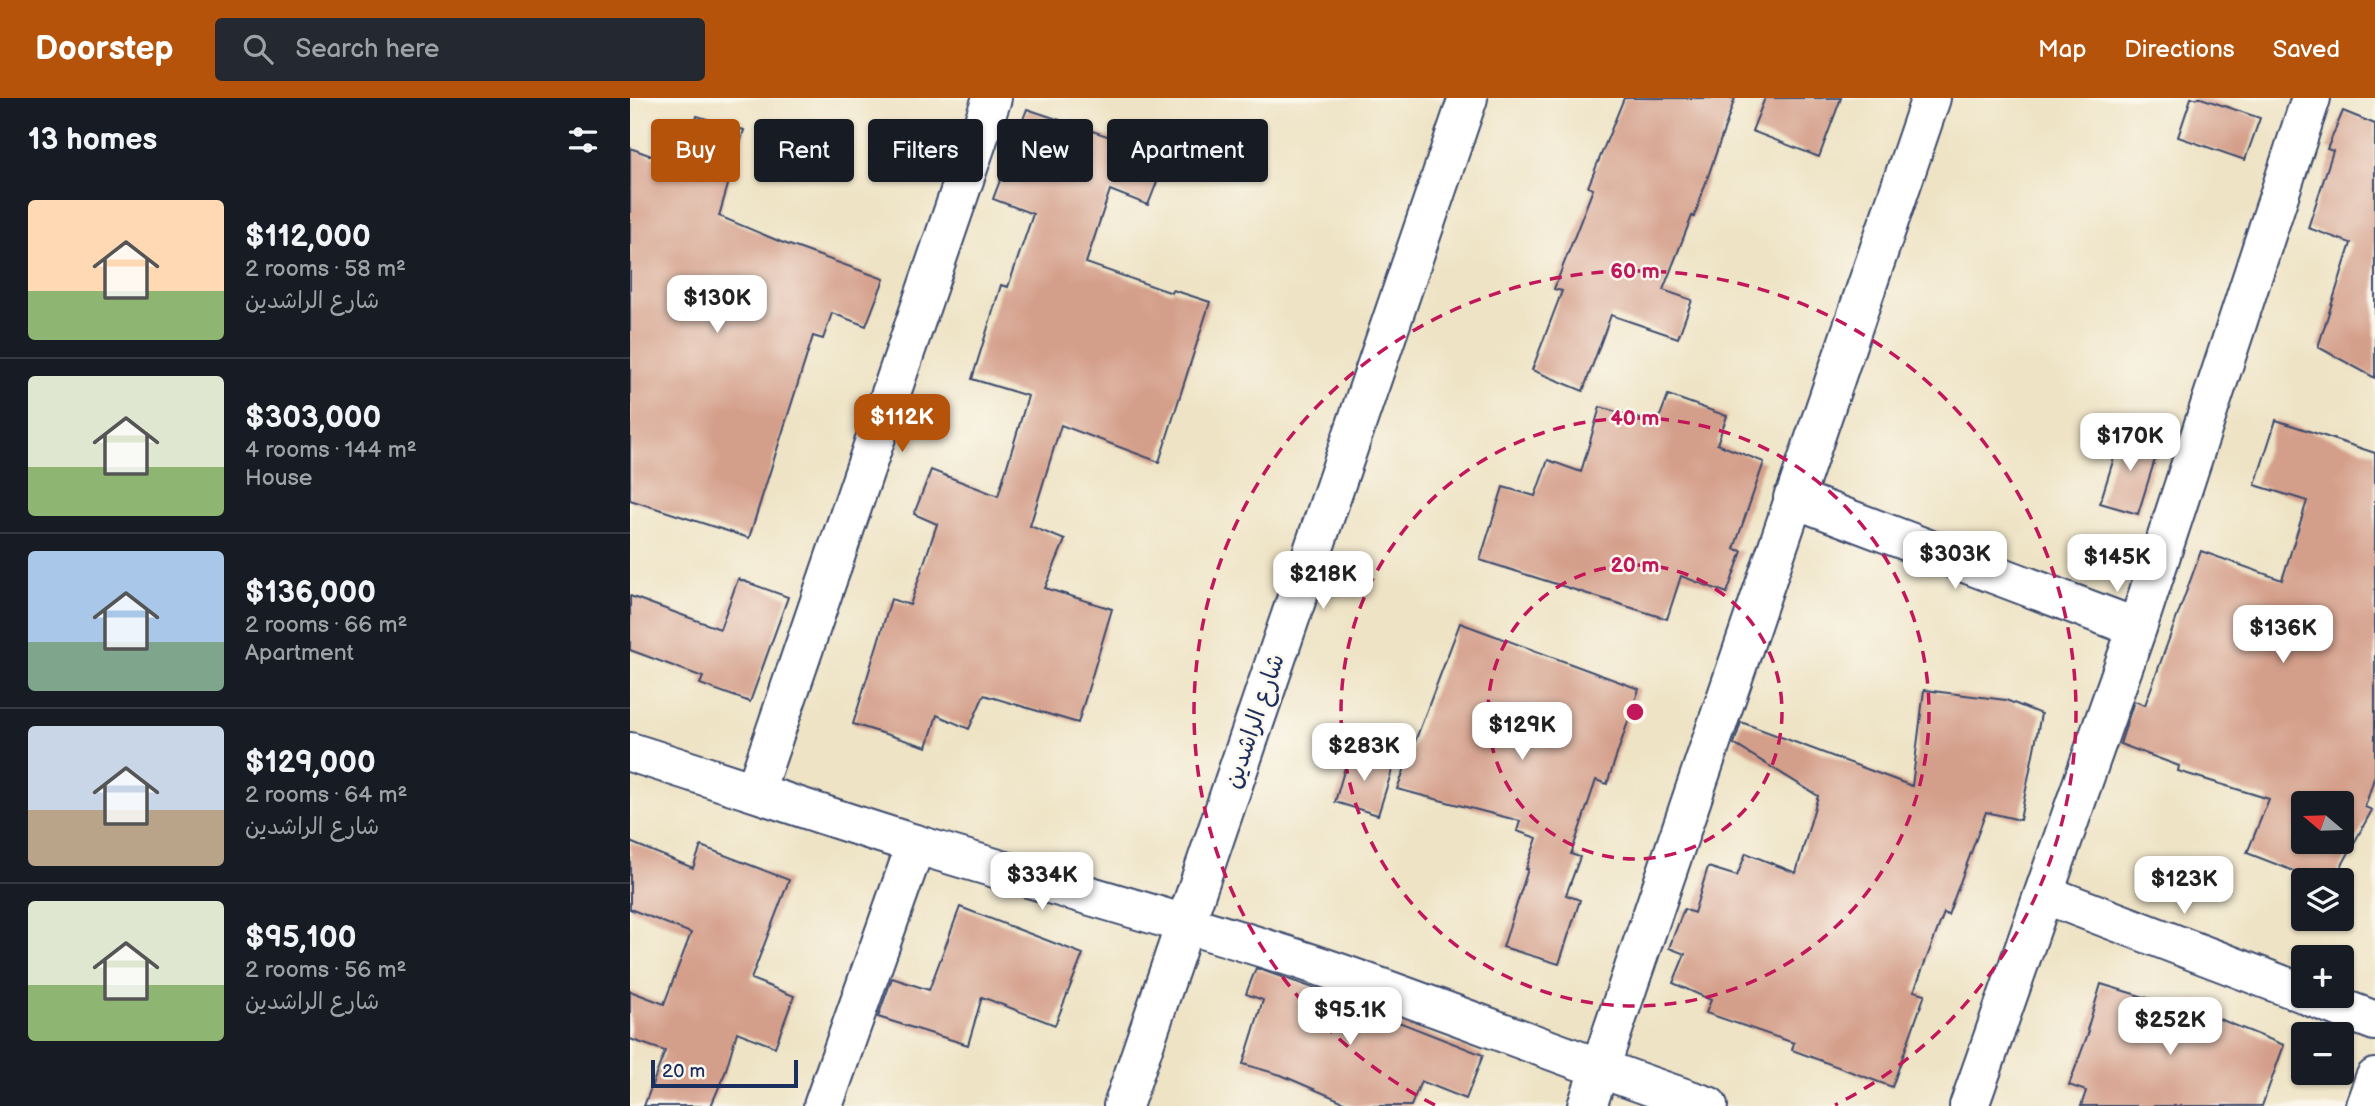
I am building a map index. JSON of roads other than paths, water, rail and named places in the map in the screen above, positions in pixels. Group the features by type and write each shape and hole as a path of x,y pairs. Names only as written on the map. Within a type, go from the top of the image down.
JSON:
{"street":[{"path":"755,790 992,98"},
{"name":"شارع الراشدين","path":"1123,1106 1468,98"},
{"path":"1587,1106 1931,98"},
{"path":"1969,1106 2137,628 2311,98"},
{"path":"1793,498 2137,628"},
{"path":"630,752 755,790 916,844 1185,923 1324,968 1599,1070 1708,1106"},
{"path":"823,1106 916,844"},
{"path":"2044,894 2291,988"},
{"path":"2341,1008 2375,1021"},
{"path":"2365,1106 2375,1078"}]}
